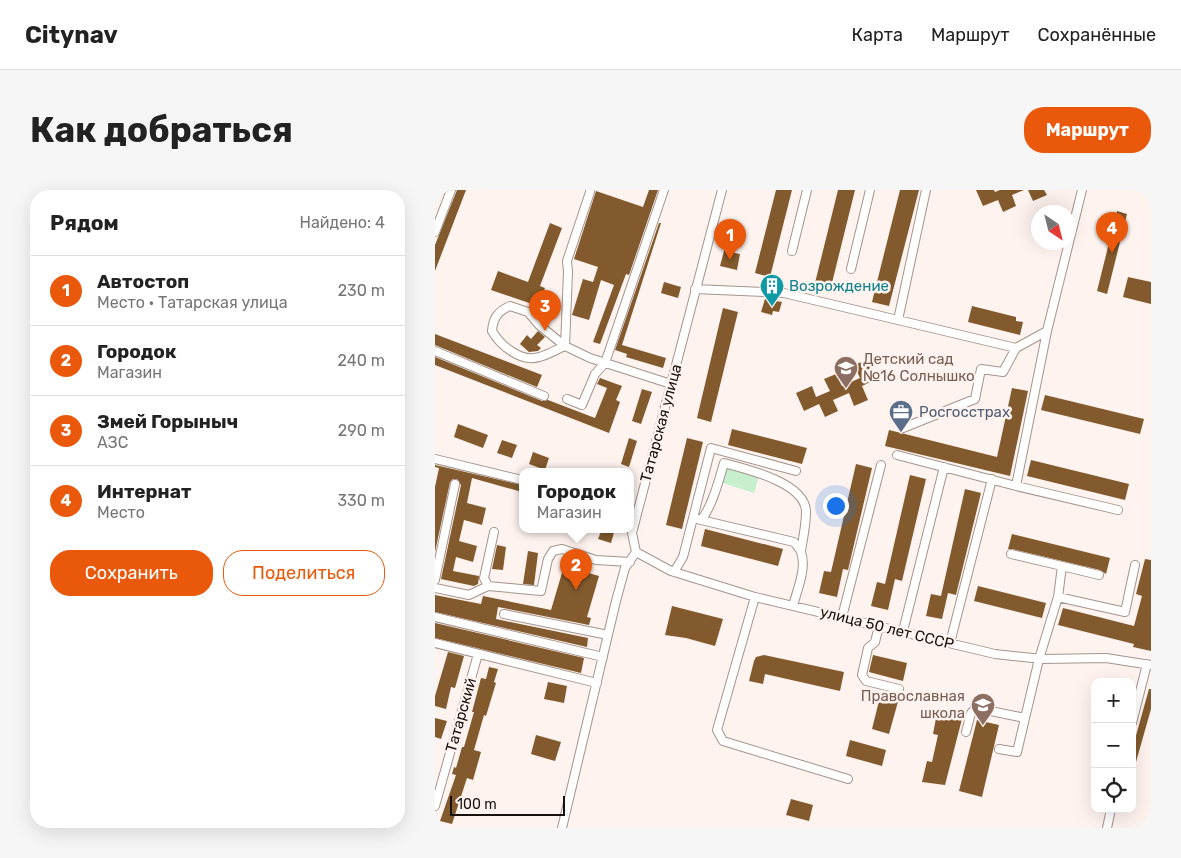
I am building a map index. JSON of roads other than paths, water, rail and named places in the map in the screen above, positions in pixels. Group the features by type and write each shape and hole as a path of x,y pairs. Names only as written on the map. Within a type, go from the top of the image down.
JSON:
{"street":[{"path":"435,232 451,190"},
{"path":"567,399 582,405 595,374 605,364 664,190"},
{"name":"Татарская улица","path":"634,511 685,334 695,289 722,190"},
{"path":"792,251 807,190"},
{"path":"851,269 870,190"},
{"path":"898,320 926,190"},
{"path":"1016,486 1047,331 1082,190"},
{"path":"565,346 569,272 567,260 590,192"},
{"path":"695,289 784,293 1016,348"},
{"path":"565,346 539,358 531,358 516,353 504,346 492,331 495,316 510,306 528,312 539,325 565,346 605,364 671,384"},
{"path":"903,428 975,399 981,369 1003,372 1016,348 1047,331"},
{"path":"435,351 544,396"},
{"path":"674,572 683,557 697,519 711,448 796,471"},
{"path":"897,455 1118,510"},
{"path":"435,459 519,479"},
{"path":"697,519 704,516 724,463 753,471 792,488 798,494 806,510 801,551 801,576 793,606"},
{"path":"842,617 881,465"},
{"path":"903,631 944,467"},
{"path":"950,643 992,480"},
{"path":"435,580 455,484"},
{"path":"697,519 794,542 801,551"},
{"path":"487,586 484,578 494,532"},
{"name":"Татарская улица","path":"632,533 636,552"},
{"path":"435,588 469,595 487,586 541,591 548,559 553,551 562,549 596,560 630,562"},
{"path":"562,828 625,568 636,552"},
{"name":"улица 50 лет СССР","path":"636,552 674,572 755,597 995,654 1039,659 1106,658 1149,664 1136,709"},
{"path":"1011,554 1099,576"},
{"path":"1058,596 1125,612 1135,565"},
{"path":"999,749 1017,752 1039,659 1058,596 1062,566"},
{"path":"755,597 717,730 723,742 848,779"},
{"path":"504,614 608,635"},
{"path":"435,617 603,657"},
{"path":"879,626 875,642 868,648 862,676 866,681 899,689"},
{"path":"435,643 597,683"},
{"name":"Татарский","path":"435,806 478,654"},
{"path":"966,732 971,713 976,708 1025,718"},
{"path":"1107,828 1110,813"}],"place":[{"name":"Интернат","path":"1112,253"},
{"name":"Автостоп","path":"730,260"},
{"name":"Возрождение","path":"772,307"},
{"name":"Змей Горыныч","path":"545,331"},
{"name":"Детский сад №16 Солнышко","path":"846,389"},
{"name":"Росгосстрах","path":"901,433"},
{"name":"Городок","path":"576,590"},
{"name":"Православная школа","path":"983,726"}]}
